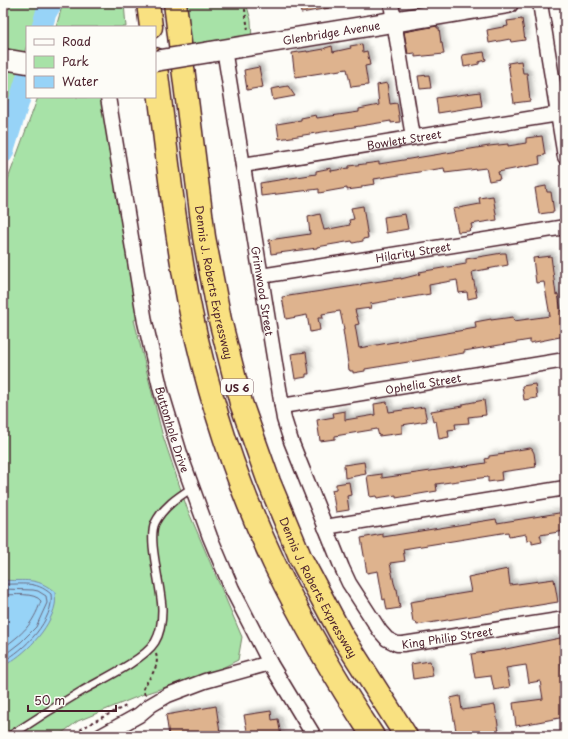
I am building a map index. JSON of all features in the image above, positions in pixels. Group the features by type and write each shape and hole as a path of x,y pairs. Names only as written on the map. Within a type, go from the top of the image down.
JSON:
{"highway":[{"path":"148,3 151,26"},
{"name":"Dennis J. Roberts Expressway","path":"175,3 204,237 220,320 241,403 269,482 304,565 341,634 406,736"},
{"name":"US 6","path":"156,68 183,272 191,314 207,378 226,441 273,562 313,638 373,736"},
{"path":"313,638 339,700 358,736"}],"main road":[{"name":"Glenbridge Avenue","path":"156,60 250,45 392,12 508,3"},
{"path":"3,59 26,63"}],"street":[{"path":"540,3 562,113 565,157"},
{"path":"392,12 413,137"},
{"name":"Grimwood Street","path":"217,50 243,165 282,406 291,441 325,527"},
{"name":"Buttonhole Drive","path":"108,98 138,286 152,356 171,424 192,488 219,558 236,596 270,663 314,736"},
{"name":"Bowlett Street","path":"243,165 562,113"},
{"name":"Hilarity Street","path":"261,276 565,227"},
{"name":"Ophelia Street","path":"282,406 565,360"},
{"path":"325,527 565,488"},
{"name":"King Philip Street","path":"325,527 349,583 380,631 387,639 397,644 408,644 565,619"},
{"path":"101,736 139,715 151,704 168,695 205,681 270,663"}],"lane":[{"path":"10,736 45,713 133,662 151,647 158,635 162,617 161,593 152,543 153,528 167,506 192,488"}],"path":[{"path":"244,3 250,45"},
{"path":"151,647 156,654 158,661 154,672 143,689 144,694 151,704"}],"green space":[{"path":"3,3 45,3 41,8 34,26 26,26 26,48 22,59 17,101 3,136"},
{"path":"63,3 124,3 126,26 56,26"},
{"path":"178,3 246,3 251,20 252,41 186,56"},
{"path":"38,98 112,98 139,319 134,320 162,433 187,508 242,637 238,660 216,671 144,694 78,721 58,736 3,736 3,198 8,179"}],"water":[{"path":"3,580 30,581 42,584 55,592 55,605 48,623 42,632 20,655 3,666"}],"building":[{"path":"299,3 329,3 329,8 301,13"},
{"path":"522,19 525,40 511,42 510,39 489,43 487,30 508,26 507,21"},
{"path":"437,26 437,28 439,28 444,54 415,57 415,53 408,54 404,32"},
{"path":"362,44 363,52 367,51 370,65 365,66 368,85 351,87 347,69 295,77 292,53 307,52 332,46 333,52 351,48 350,46"},
{"path":"484,52 486,60 479,62 479,64 464,67 462,55"},
{"path":"521,61 523,73 527,73 530,101 514,103 508,63"},
{"path":"259,67 263,87 247,90 244,70"},
{"path":"429,75 431,88 420,89 418,76"},
{"path":"387,83 390,104 397,103 400,122 391,123 391,121 279,139 277,124 301,120 301,118 316,115 317,118 359,112 359,109 379,105 377,85"},
{"path":"288,86 295,96 273,100 271,89"},
{"path":"480,92 482,106 438,113 436,98"},
{"path":"542,136 545,155 539,156 540,164 498,172 500,179 489,181 486,168 445,173 444,168 374,179 375,184 362,186 362,188 347,190 347,188 319,193 319,189 261,196 260,183 316,174 316,171 331,168 331,171 349,168 349,166 379,162 379,164 489,146 508,144 508,146 526,143 526,138"},
{"path":"546,186 547,192 551,192 554,212 539,214 535,188"},
{"path":"493,196 497,220 471,224 472,228 469,231 458,232 453,209 480,204 479,198"},
{"path":"363,206 368,238 363,239 363,241 353,243 352,241 317,248 271,254 269,240 310,234 308,217 320,214 324,230 350,225 349,220 354,219 351,208"},
{"path":"405,214 408,229 386,233 384,217"},
{"path":"506,253 508,265 472,272 477,297 468,299 467,292 459,293 457,280 429,285 430,294 370,304 371,308 355,310 359,324 355,325 359,348 476,328 475,322 491,319 513,317 514,321 550,316 544,282 536,283 533,258 551,256 556,295 558,294 561,311 565,310 565,336 530,343 530,340 464,351 464,353 365,369 365,371 353,373 353,371 349,370 340,311 322,314 323,318 318,318 320,330 310,332 307,315 286,319 282,297 401,279 420,274 419,272 466,264 466,259"},
{"path":"306,352 309,374 306,374 306,377 295,379 291,354"},
{"path":"535,384 537,398 524,400 522,386"},
{"path":"484,400 486,415 468,417 469,423 455,424 456,429 448,430 449,437 439,439 436,421 433,422 431,411 463,406 463,404"},
{"path":"387,402 389,412 424,407 427,421 402,425 402,433 379,436 377,429 335,436 335,439 320,441 317,420 334,417 333,413 345,411 345,420 375,415 374,404"},
{"path":"530,448 534,453 536,467 501,472 502,480 488,482 488,477 436,484 437,491 396,498 396,495 377,498 376,496 370,497 367,476 382,474 382,478 486,463 485,459 489,458 489,456"},
{"path":"364,462 366,474 345,478 344,465"},
{"path":"349,482 351,495 347,496 349,510 336,512 332,490 336,489 336,484"},
{"path":"565,512 565,531 540,535 542,542 532,544 532,540 527,541 526,534 509,537 508,532 403,549 405,561 390,563 400,608 387,610 385,599 383,600 378,571 367,573 361,538 383,534 383,537 496,519 497,523"},
{"path":"508,569 510,585 554,579 558,602 417,625 416,622 413,622 410,602 471,592 468,577"},
{"path":"565,637 565,662 561,663 565,690 565,717 516,726 513,703 543,699 540,681 529,683 526,665 506,668 510,687 494,690 491,676 475,678 471,654 501,650"},
{"path":"430,661 433,676 413,679 411,664"},
{"path":"460,696 462,710 495,705 499,732 484,735 483,732 457,736 450,698"},
{"path":"216,706 220,733 206,736 169,736 166,715"},
{"path":"271,711 272,720 278,719 281,736 248,736 244,715"}],"waterway":[{"path":"42,26 46,13 52,3"},
{"path":"3,153 26,79"}]}
